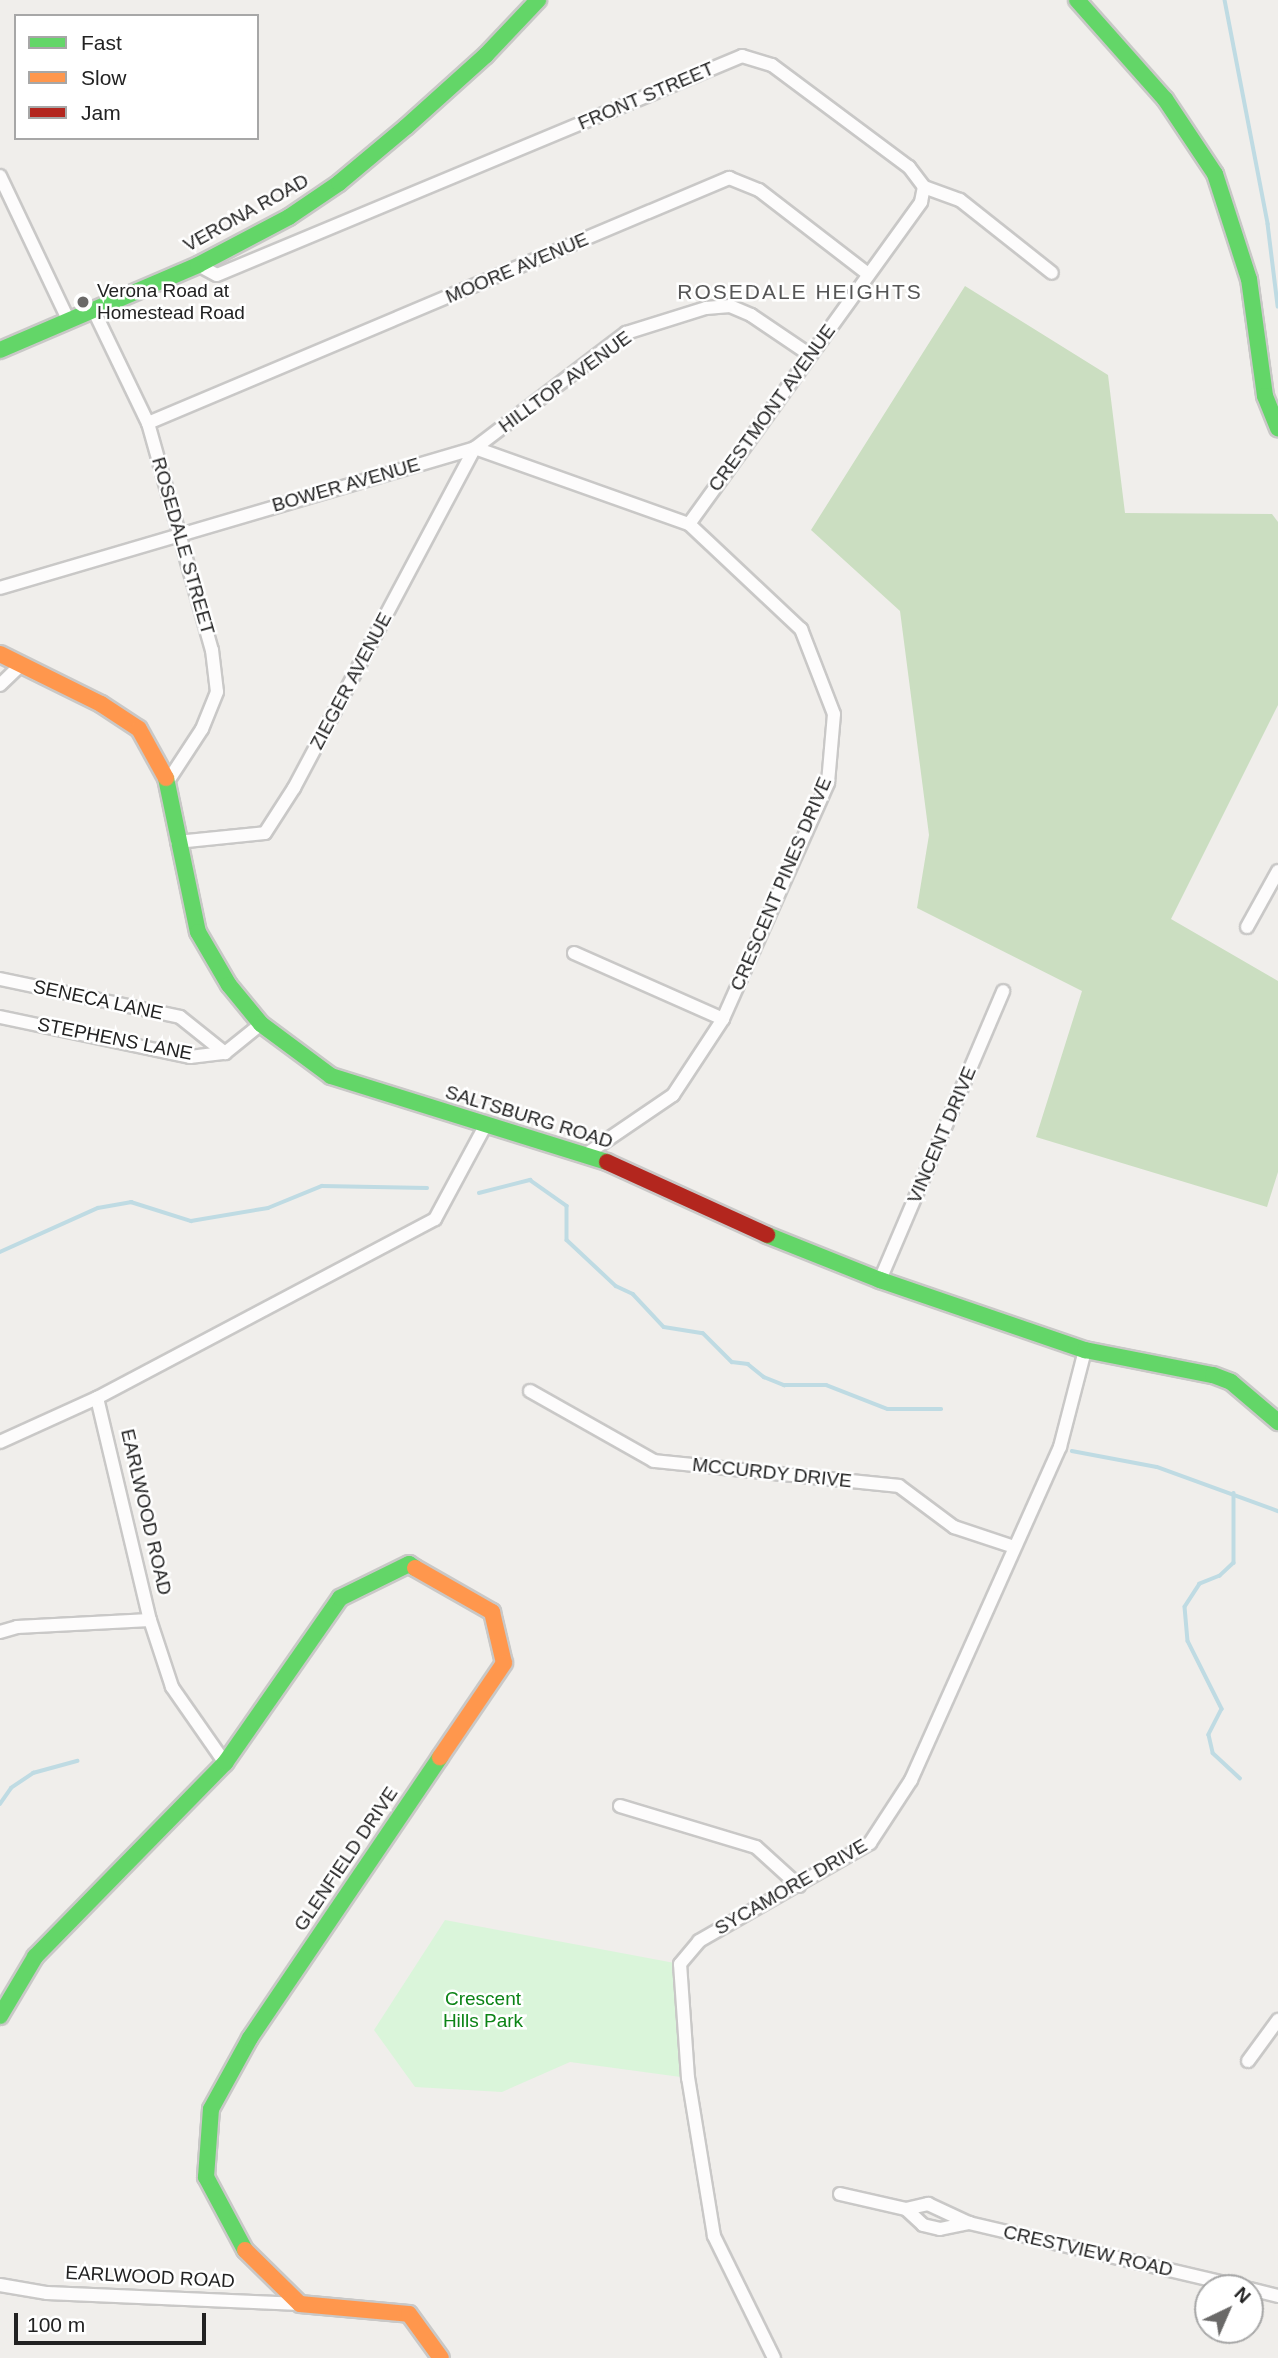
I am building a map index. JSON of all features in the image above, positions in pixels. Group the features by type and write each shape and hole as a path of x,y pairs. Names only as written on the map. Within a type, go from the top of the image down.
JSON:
{"street":[{"name":"VERONA ROAD","path":"0,349 198,265 289,217 339,183 486,55 538,0"},
{"path":"1077,0 1165,99 1215,174 1249,279 1265,396 1278,428"},
{"name":"FRONT STREET","path":"198,265 217,275 741,56 772,65 909,167 925,187 960,200 1052,274"},
{"path":"0,176 69,321"},
{"name":"MOORE AVENUE","path":"148,423 729,178 759,190 869,274"},
{"name":"CRESTMONT AVENUE","path":"689,524 920,202 925,187"},
{"name":"HILLTOP AVENUE","path":"475,447 626,333 706,308 730,306 751,315 810,355"},
{"name":"ROSEDALE STREET","path":"94,311 148,423 212,650 218,692 202,729 167,781"},
{"path":"475,447 689,524"},
{"name":"BOWER AVENUE","path":"0,588 475,447"},
{"name":"ZIEGER AVENUE","path":"177,842 265,834 294,788 475,447"},
{"name":"CRESCENT PINES DRIVE","path":"588,1153 673,1095 723,1019 828,783 834,714 801,629 689,524"},
{"name":"SALTSBURG ROAD","path":"0,654 101,704 139,729 167,781 177,842 198,932 229,985 261,1024 331,1076 485,1126 588,1153 716,1214 880,1280 1085,1350 1213,1375 1231,1382 1278,1422"},
{"path":"0,685 21,665"},
{"path":"1247,927 1278,872"},
{"path":"574,953 723,1019"},
{"name":"SENECA LANE","path":"0,979 180,1017 225,1053"},
{"name":"VINCENT DRIVE","path":"880,1280 1003,990"},
{"name":"STEPHENS LANE","path":"0,1017 190,1057 225,1053"},
{"path":"225,1053 261,1024"},
{"path":"0,1441 97,1398 435,1219 485,1126"},
{"name":"SYCAMORE DRIVE","path":"774,2358 714,2236 688,2078 680,1964 699,1941 870,1843 911,1780 1060,1447 1085,1350"},
{"name":"MCCURDY DRIVE","path":"530,1391 654,1461 899,1486 954,1527 1014,1547"},
{"name":"EARLWOOD ROAD","path":"97,1398 150,1620 172,1687 225,1763"},
{"name":"GLENFIELD DRIVE","path":"225,1763 340,1598 409,1564 492,1612 504,1663 250,2038 211,2109 206,2177 247,2256 300,2304"},
{"path":"0,1632 17,1627 150,1620"},
{"path":"0,2016 35,1958 225,1763"},
{"path":"620,1807 756,1847 799,1886"},
{"path":"1248,2061 1278,2020"},
{"name":"CRESTVIEW ROAD","path":"840,2194 906,2209 931,2227 970,2223"},
{"name":"CRESTVIEW ROAD","path":"906,2209 928,2204 970,2223 1194,2275"},
{"name":"EARLWOOD ROAD","path":"0,2285 47,2293 300,2304"},
{"path":"300,2304 409,2314 441,2358"}],"green space":[{"path":"965,286 1108,375 1125,513 1272,514 1278,522 1278,705 1171,919 1278,981 1278,1172 1267,1207 1036,1137 1082,991 917,908 929,835 900,611 811,530"},
{"name":"Crescent Hills Park","path":"445,1920 680,1964 688,2078 570,2062 502,2092 415,2087 374,2030"}],"waterway":[{"path":"1225,0 1268,224 1278,306"},
{"path":"479,1193 530,1180 567,1206 567,1240 616,1286 633,1294 664,1327 703,1333 732,1362 748,1364 764,1377 784,1385 826,1385 888,1409 941,1409"},
{"path":"0,1252 98,1208 131,1202 191,1221 268,1208 322,1186 427,1188"},
{"path":"1072,1451 1157,1467 1278,1511"},
{"path":"1234,1493 1234,1563 1220,1576 1200,1584 1185,1607 1188,1641 1222,1709 1209,1735 1213,1753 1240,1778"},
{"path":"0,1804 11,1788 33,1773 77,1761"}],"traffic: fast":[{"path":"0,350 198,265 289,217 339,183 406,127 486,55 538,0"},
{"path":"1077,0 1165,99 1215,174 1249,279 1265,396 1278,428"},
{"path":"166,778 198,932 229,985 261,1024 331,1076 607,1162"},
{"path":"767,1235 880,1280 1085,1350 1213,1375 1231,1382 1278,1422"},
{"path":"0,2016 35,1957 225,1763 340,1598 409,1564 415,1568"},
{"path":"245,2250 206,2177 211,2109 250,2038 440,1757"}],"traffic: slow":[{"path":"0,654 101,704 139,729 166,778"},
{"path":"415,1568 492,1612 504,1663 440,1757"},
{"path":"245,2250 300,2304 409,2314 441,2358"}],"traffic: jam":[{"path":"607,1162 767,1235"}],"place":[{"name":"Verona Road at Homestead Road","path":"83,302"}],"district":[{"name":"ROSEDALE HEIGHTS","path":"800,292"}]}
